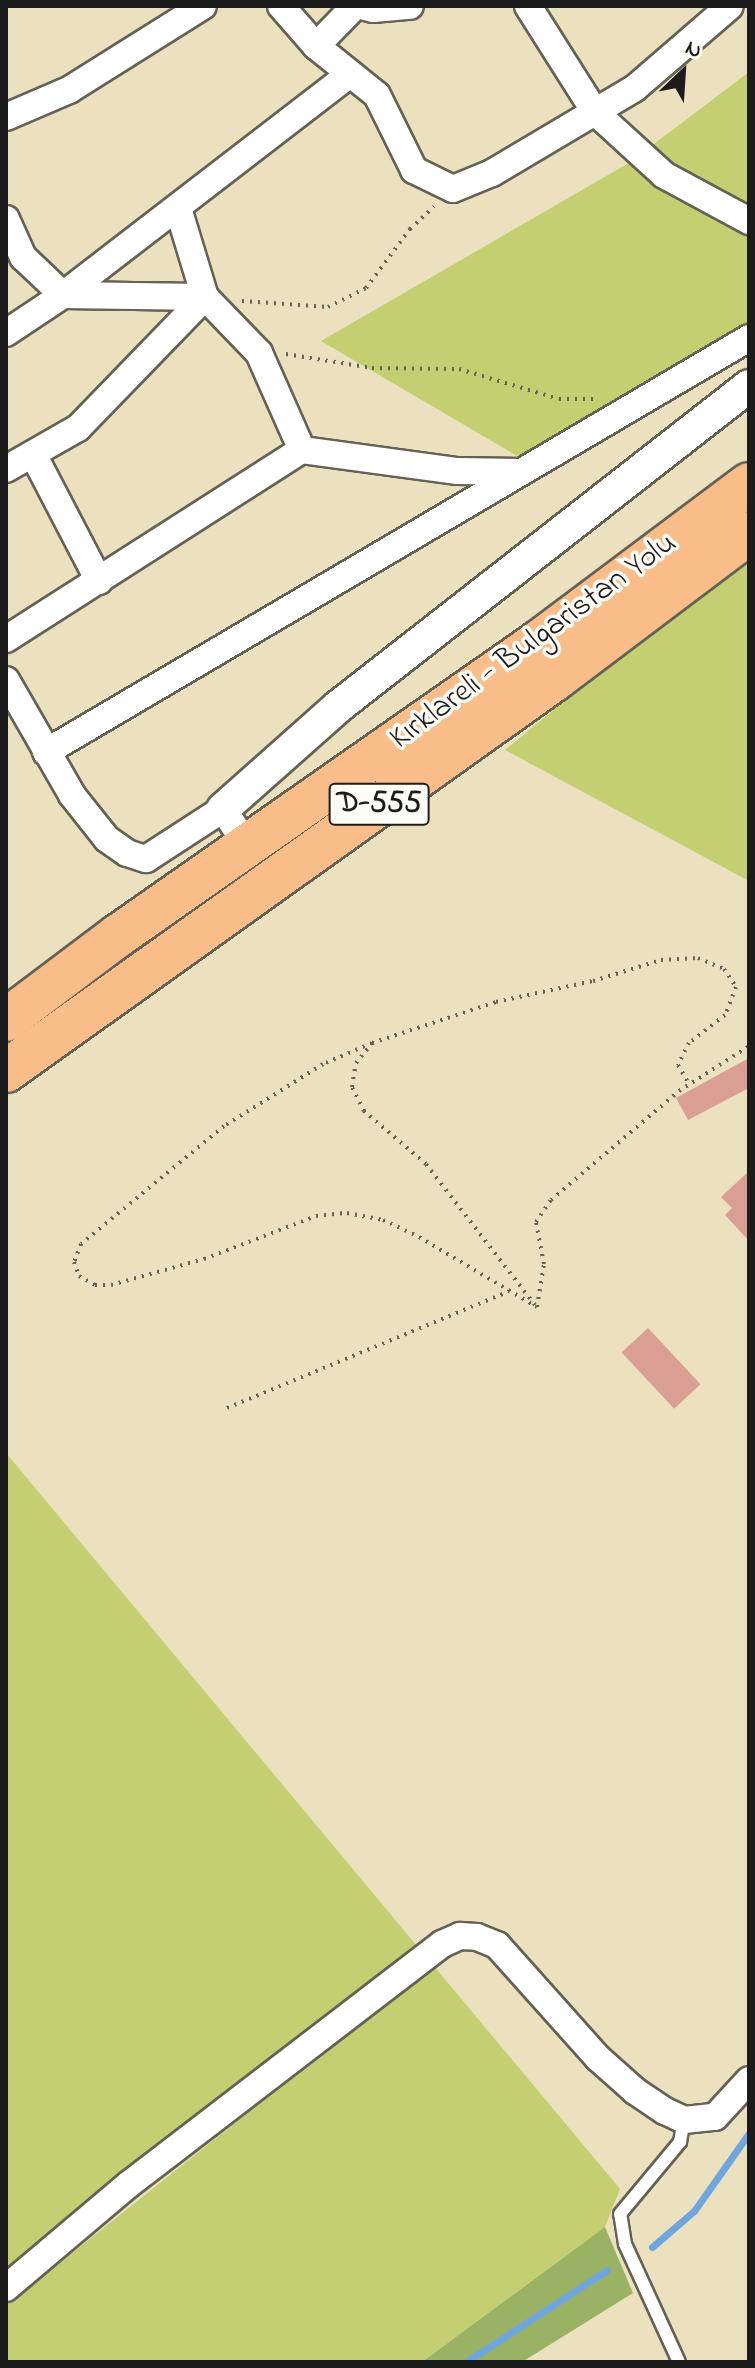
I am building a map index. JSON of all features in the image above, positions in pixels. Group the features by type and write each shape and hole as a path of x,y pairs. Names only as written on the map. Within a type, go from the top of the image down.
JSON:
{"highway":[{"name":"Kırklareli - Bulgaristan Yolu","path":"6,1020 119,935 540,641 749,484"},
{"name":"Kırklareli - Bulgaristan Yolu","path":"6,1071 554,680 749,533"}],"street":[{"path":"6,120 69,90 203,6"},
{"path":"281,6 316,46 377,95 414,170 453,189 492,173 635,88 730,6"},
{"path":"316,46 355,6"},
{"path":"361,6 373,9 410,6"},
{"path":"528,6 595,112 664,175 749,221"},
{"path":"6,333 63,295 349,75"},
{"path":"178,208 205,297 256,350 302,450"},
{"path":"6,219 23,257 63,295 205,297"},
{"path":"6,469 34,456 78,428 205,297"},
{"path":"46,752 749,338"},
{"path":"6,680 90,822 107,839 146,859 223,809 339,706 749,386"},
{"path":"6,639 302,450 458,471 525,472"},
{"path":"34,456 99,581"},
{"path":"223,809 248,847"},
{"path":"6,2288 141,2176 442,1944 460,1936 477,1937 497,1945 598,2058 635,2091 684,2120 715,2117 749,2080"}],"lane":[{"path":"679,2362 625,2244 620,2214 680,2142 684,2120"}],"path":[{"path":"205,297 273,305 328,307 366,288 410,229 453,189"},
{"path":"256,350 372,368 459,369 559,399 647,399"},
{"path":"537,1307 419,1237 383,1220 347,1213 316,1216 204,1259 111,1285 95,1285 79,1276 74,1262 81,1244 224,1126 312,1071 372,1043 496,1002 593,981 661,960 698,958 724,969 736,987 725,1015 689,1043 678,1065 689,1084"},
{"path":"372,1043 356,1063 352,1087 364,1111 426,1164 537,1307"},
{"path":"537,1307 544,1264 536,1222 551,1200 689,1084 749,1046"},
{"path":"227,1408 509,1291"}],"green space":[{"path":"749,72 749,214 646,150"},
{"path":"634,160 749,229 749,323 712,352 526,461 321,341"},
{"path":"749,555 749,881 505,750 698,591"},
{"path":"6,1453 417,1946 177,2132 6,2271"},
{"path":"433,1965 620,2189 605,2227 422,2362 6,2362 6,2306"},
{"path":"605,2227 633,2293 522,2362 422,2362"}],"building":[{"path":"749,1058 749,1088 688,1120 676,1098"},
{"path":"749,1171 749,1241 725,1215 732,1208 721,1197"},
{"path":"648,1328 701,1384 674,1409 622,1353"}],"waterway":[{"path":"652,2247 694,2211 749,2133"},
{"path":"466,2362 607,2270"}]}
